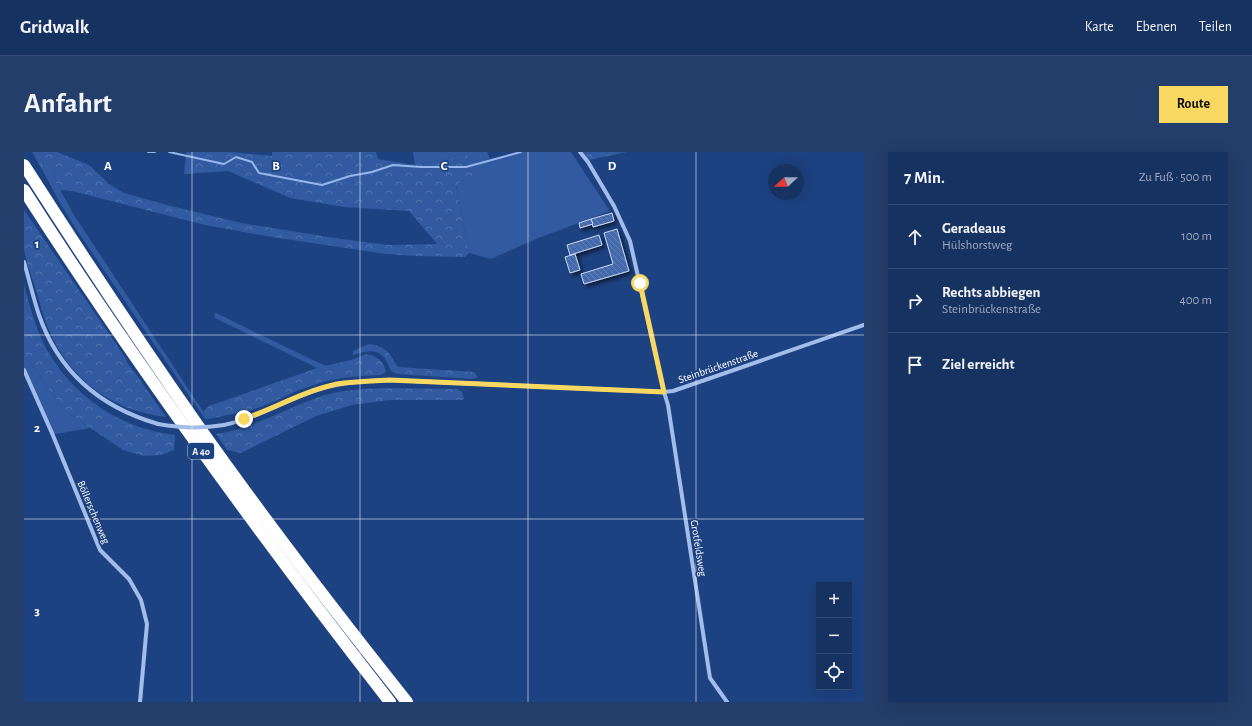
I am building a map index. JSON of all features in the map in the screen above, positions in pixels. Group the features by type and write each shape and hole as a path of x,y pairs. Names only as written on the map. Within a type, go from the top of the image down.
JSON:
{"highway":[{"name":"A 40","path":"24,165 143,346 202,431 344,622 407,702"},
{"name":"A 40","path":"24,190 91,294 208,461 390,702"}],"street":[{"name":"Grotfeldsweg","path":"580,152 588,162 614,206 630,241 668,405 710,678 727,702"},
{"name":"Steinbrückenstraße","path":"24,262 39,315 51,343 68,368 90,391 126,413 158,424 176,427 198,428 224,425 255,415 319,389 337,384 377,380 664,392 673,391 864,325"},
{"name":"Böllerschenweg","path":"24,370 52,433 100,550 129,580 141,600 147,624 140,702"}],"green space":[{"path":"32,152 57,152 89,165 109,184 124,193 167,205 241,223 389,245 437,244 409,211 344,207 290,198 228,171 184,174 186,152 231,152 272,156 272,152 376,152 378,159 415,165 466,154 475,173 456,185 469,253 465,257 386,254 272,237 205,225 72,191 60,190 51,173 44,173"},
{"path":"413,152 487,152 490,159 516,152 571,152 610,211 536,239 491,259 469,253 456,185 466,154 415,165"},
{"path":"583,152 627,152 589,160"},
{"path":"44,173 51,173 74,215 208,419 205,419 76,229"},
{"path":"24,210 127,360 126,361 166,417 146,414 110,400 80,377 68,363 48,328 28,265 24,249"},
{"path":"24,284 38,331 48,352 75,387 92,402 131,424 153,431 175,435 174,450 161,455 143,456 123,450 65,411 24,354"},
{"path":"216,313 327,366 317,368 215,318 214,314"},
{"path":"369,344 379,346 384,349 389,353 399,367 474,372 478,377 472,379 397,374 391,371 385,358 377,352 367,351 353,355 353,351"},
{"path":"24,354 65,411 90,428 50,435 24,373"},
{"path":"367,354 380,360 384,365 386,372 381,375 342,378 323,382 248,411 208,419 203,412 209,406 317,368 351,360"},
{"path":"383,388 457,389 462,392 464,399 389,400 352,405 316,416 241,453 227,450 216,434 229,432 254,424 324,395 350,390"}],"building":[{"path":"612,213 614,221 593,227 591,219"},
{"path":"591,219 593,224 580,228 579,223"},
{"path":"617,229 629,271 584,284 581,274 613,264 604,233"},
{"path":"599,235 602,245 570,255 567,245"},
{"path":"575,254 580,270 570,273 565,257"}],"waterway":[{"path":"148,152 155,152"},
{"path":"169,152 224,164 236,157 252,162 259,173 322,185 393,165 421,167 466,167 521,152"}],"route":[{"path":"244,419 319,389 337,384 370,381 389,380 625,392 664,392 640,283"}]}
